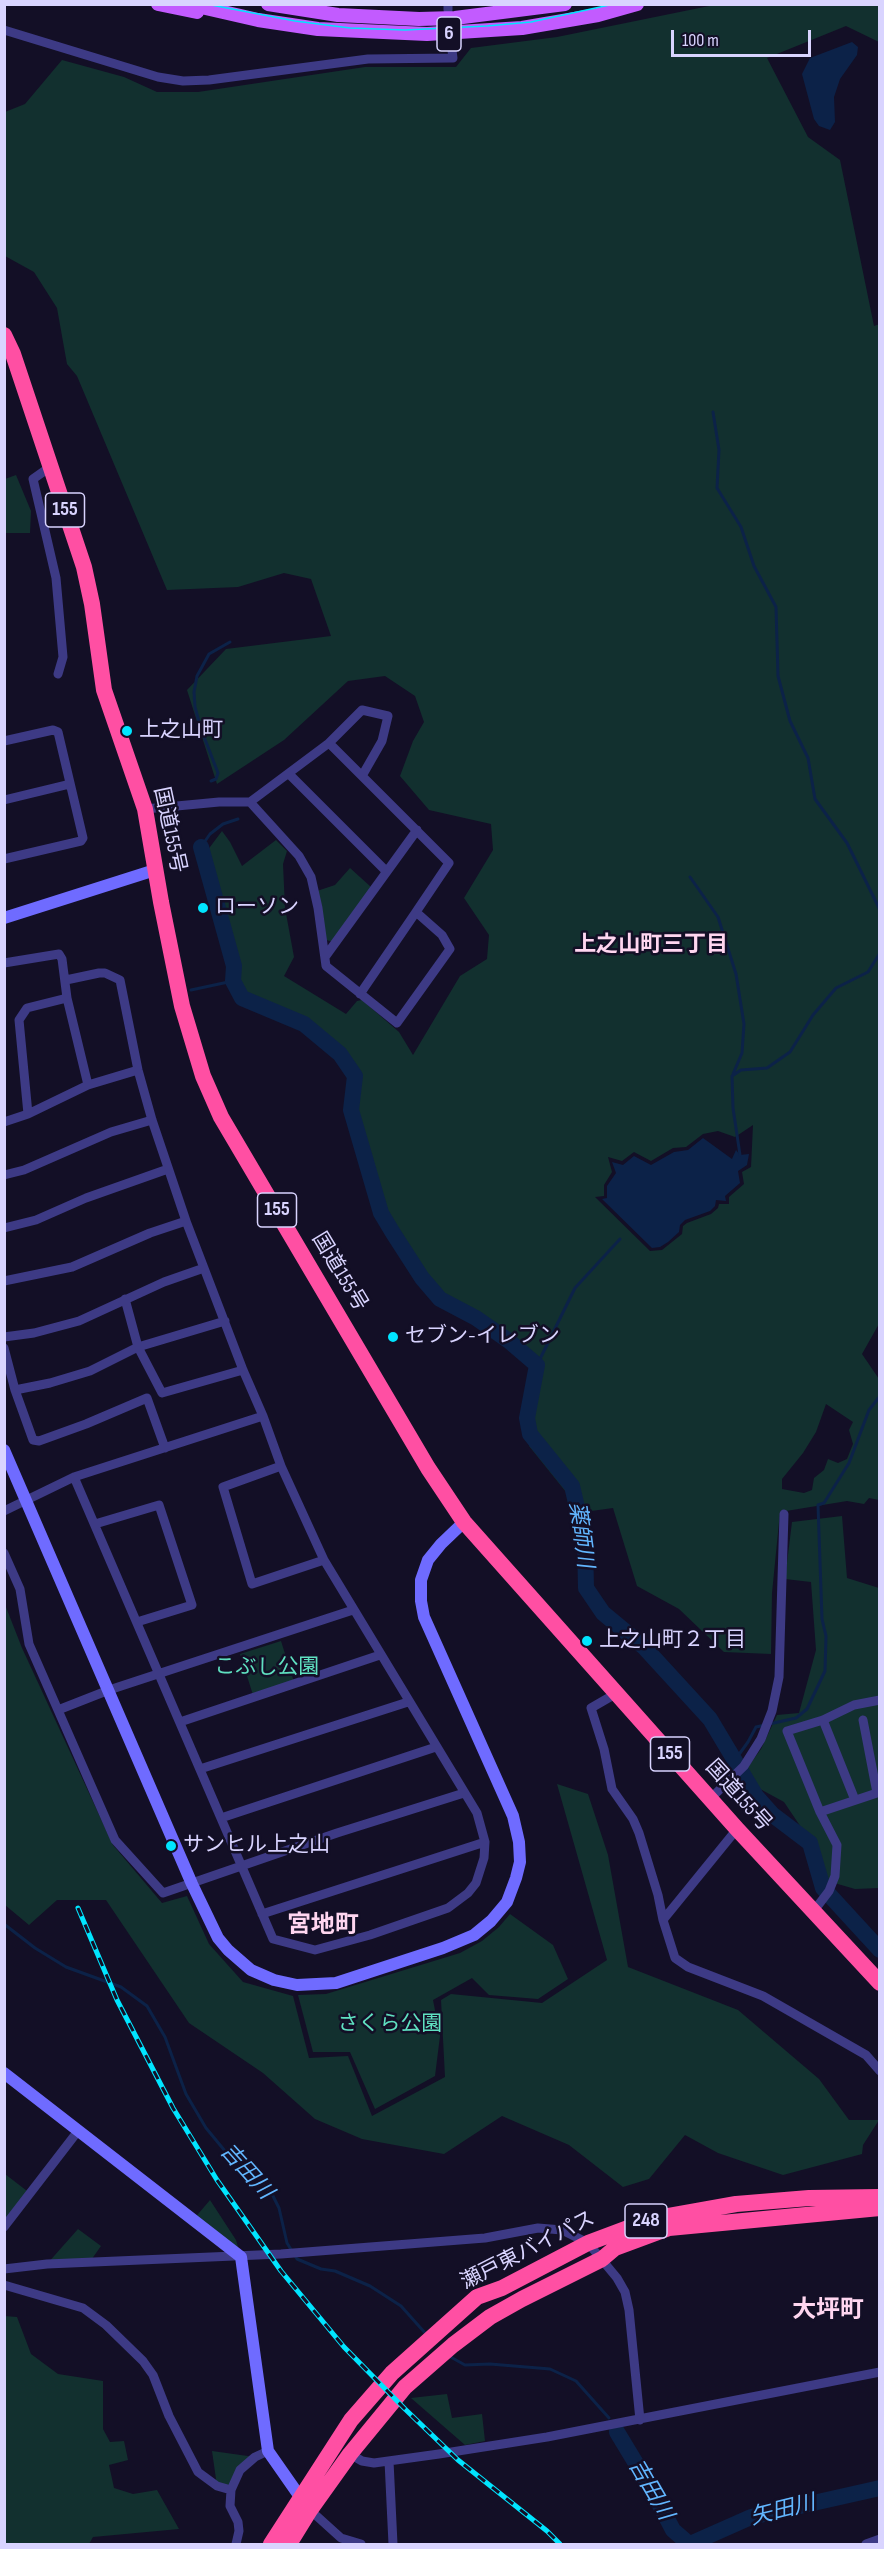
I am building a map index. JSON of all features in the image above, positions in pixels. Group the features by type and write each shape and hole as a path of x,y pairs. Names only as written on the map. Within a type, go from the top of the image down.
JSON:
{"highway":[{"name":"国道155号","path":"4,335 14,354 84,567 93,604 104,690 145,809 182,1006 203,1076 216,1106 428,1468 464,1522 737,1829 879,1983"},
{"name":"瀬戸東バイパス","path":"289,2544 305,2504 351,2420 392,2373 477,2297 502,2288 588,2242 652,2219 705,2208 809,2198 879,2197"},
{"name":"瀬戸東バイパス","path":"271,2544 291,2511 305,2504 405,2387 453,2345 490,2317 602,2259 615,2248 669,2228 879,2208"}],"main road":[{"name":"6","path":"158,4 177,9 318,29 367,33 452,34 522,28 598,15 637,4"},
{"name":"6","path":"188,4 258,20"},
{"name":"6","path":"268,4 338,15 419,19 454,18 563,5"}],"street":[{"path":"4,30 158,77 183,81 368,59 453,58 451,43"},
{"path":"50,467 33,479 56,578 63,657 58,674"},
{"path":"145,809 219,802 250,802 329,743 362,710 388,716 382,741 362,776"},
{"path":"4,741 53,730 58,732 83,838 81,841 4,859"},
{"path":"329,743 449,863 360,994"},
{"path":"290,774 386,871"},
{"path":"4,800 70,784"},
{"path":"250,802 299,856 311,877 326,966 398,1023 450,949 442,935 416,912"},
{"path":"325,957 417,830"},
{"path":"4,918 155,870"},
{"path":"4,963 59,954 87,1085"},
{"path":"66,980 105,973 120,980 138,1070 168,1169 281,1466 324,1560 477,1814 485,1842 482,1868 476,1884 468,1893 448,1908 370,1935 315,1950 273,1939 74,1477"},
{"path":"28,1114 18,1035 19,1020 27,1008 67,998"},
{"path":"4,1122 28,1114 87,1085 138,1070"},
{"path":"4,1174 24,1170 111,1132 152,1120"},
{"path":"4,1228 36,1220 86,1198 168,1169"},
{"path":"4,1281 62,1270 150,1233 186,1221"},
{"path":"4,1337 34,1333 79,1321 125,1299 204,1268"},
{"path":"125,1299 138,1347 162,1393 243,1370"},
{"path":"15,1390 50,1383 90,1371 138,1347 225,1321"},
{"path":"4,1348 15,1390 33,1440 39,1441 67,1431 147,1398 165,1448"},
{"path":"4,1511 74,1477 263,1416"},
{"path":"4,1450 192,1884 218,1938 251,1970 274,1980 297,1985 336,1983 443,1948 474,1935 491,1921 507,1902 520,1862 519,1842 513,1816 424,1617 421,1601 421,1580 428,1560 464,1522"},
{"path":"281,1466 223,1487 252,1584 324,1560"},
{"path":"95,1524 159,1505 192,1605 137,1622"},
{"path":"710,1799 744,1766 761,1739 772,1711 779,1677 784,1514"},
{"path":"4,1552 20,1589 29,1644 116,1840 163,1893 464,1793"},
{"path":"58,1710 109,1690 353,1610"},
{"path":"180,1722 380,1655"},
{"path":"617,1693 591,1708 604,1749 612,1789 633,1819 639,1833 675,1958 688,1967 763,1996 866,2055 879,2071"},
{"path":"813,1912 829,1891 837,1863 837,1845 820,1812 787,1731 823,1720 854,1706 879,1700"},
{"path":"201,1769 408,1702"},
{"path":"823,1720 855,1800"},
{"path":"820,1812 877,1793 863,1720"},
{"path":"221,1818 436,1748"},
{"path":"663,1920 737,1829"},
{"path":"262,1914 485,1842"},
{"path":"4,2073 241,2257 268,2451 305,2504 341,2538 360,2544"},
{"path":"4,2227 78,2132"},
{"path":"4,2269 47,2264 241,2257 485,2238 538,2228 562,2230 588,2242 617,2278 627,2300 640,2420"},
{"path":"4,2285 83,2308 106,2325 143,2361 153,2375 169,2416 198,2472 217,2487 231,2490"},
{"path":"350,2454 363,2461 388,2461 547,2437 879,2372"},
{"path":"236,2544 239,2531 238,2522 230,2506 231,2490 240,2470 247,2463 268,2451"},
{"path":"388,2461 393,2544"},
{"path":"866,2544 879,2539"}],"green space":[{"path":"714,5 879,5 879,42 846,26 767,58 808,137 840,160 874,326 880,324 880,1322 862,1354 879,1379 879,1500 869,1498 864,1504 847,1501 780,1512 772,1593 771,1654 724,1652 679,1609 637,1586 613,1508 570,1514 566,1492 529,1446 541,1364 515,1337 449,1299 428,1279 387,1213 379,1190 354,1111 359,1075 342,1049 296,1014 249,998 226,979 226,957 232,941 207,851 222,831 242,866 276,840 287,851 283,864 285,908 294,957 284,976 346,1014 357,1001 362,1000 399,1032 413,1055 460,976 487,959 489,935 464,898 493,850 491,824 429,810 400,776 413,741 424,722 415,696 385,676 348,681 284,740 217,784 187,690 226,649 331,636 311,579 284,573 238,587 167,590 77,376 67,364 57,308 34,272 5,256 5,112 25,104 62,60 124,77 157,92 198,92 365,67 456,67 471,48 557,37","holes":["753,1125 751,1167 742,1172 744,1184 729,1197 729,1204 719,1204 711,1214 687,1223 683,1226 682,1234 662,1250 650,1251 595,1197 604,1196 604,1185 612,1172 608,1157 622,1161 634,1152 651,1161 673,1148 686,1147 703,1134 718,1131 735,1137","826,1404 853,1422 849,1430 853,1444 847,1459 838,1463 828,1459 824,1470 814,1478 812,1490 804,1493 782,1489 782,1479 816,1432"]},
{"path":"16,475 31,511 30,533 5,533 5,479"},
{"path":"350,868 371,887 334,942 326,940 317,891 335,885"},
{"path":"842,1516 847,1578 879,1588 879,1888 855,1889 824,1880 813,1845 784,1802 740,1778 761,1749 777,1715 799,1713 816,1650 811,1582 785,1579 792,1522"},
{"path":"4,1602 22,1648 113,1845 162,1903 187,1896 209,1944 243,1982 293,1996 309,2058 348,2056 372,2116 445,2077 441,2000 451,1994 542,2003 607,1960 557,1784 588,1794 608,1855 628,1967 738,2010 819,2079 849,2120 879,2120 863,2145 862,2154 783,2175 718,2153 685,2135 649,2179 623,2187 569,2145 502,2116 444,2154 362,2139 315,2119 263,2073 189,2023 106,1900 57,1900 29,1925 5,1905"},
{"name":"こぶし公園","path":"281,1641 294,1682 253,1695 240,1654"},
{"name":"さくら公園","path":"510,1914 553,1945 568,1979 538,1999 489,1995 472,1978 433,2000 440,2036 435,2076 375,2109 350,2052 313,2052 298,1995 326,1994 460,1953 482,1941"},
{"path":"5,2174 31,2194 5,2227"},
{"path":"210,2200 236,2240 241,2257 193,2220"},
{"path":"78,2229 101,2246 89,2263 47,2264"},
{"path":"4,2316 17,2317 31,2354 58,2374 103,2381 103,2429 110,2442 124,2441 128,2460 109,2465 114,2488 133,2494 157,2490 179,2529 93,2537 89,2544 5,2544"},
{"path":"447,2394 452,2418 482,2414 485,2441 465,2445 411,2398"},
{"path":"212,2451 255,2457 231,2490 217,2486"}],"water":[{"path":"852,42 858,47 857,55 840,79 834,97 835,122 830,130 819,126 814,119 802,74 810,58"},
{"path":"703,1138 732,1159 736,1150 740,1155 749,1154 747,1165 738,1171 740,1183 725,1196 726,1201 716,1200 715,1206 710,1211 685,1220 680,1225 679,1232 668,1242 660,1247 652,1248 602,1199 607,1198 607,1186 616,1173 612,1162 623,1165 634,1156 651,1165 674,1152 688,1150"}],"waterway":[{"path":"713,412 719,450 717,488 741,527 754,566 776,607 778,676 790,721 808,758 815,799 847,843 880,910"},
{"path":"211,781 216,779 218,773 201,729 195,707 194,692 197,676 209,654 230,642"},
{"path":"201,847 210,834 223,824 238,819"},
{"name":"薬師川","path":"201,847 234,966 233,981 242,998 304,1024 340,1054 355,1076 351,1110 381,1213 422,1278 440,1299 476,1318 509,1341 537,1365 527,1418 530,1434 572,1486 585,1541 586,1588 603,1613 644,1647 710,1719 756,1796 773,1815 810,1843 823,1888 880,1950"},
{"path":"690,877 718,917 736,974 744,1024 742,1053 733,1074"},
{"path":"740,1155 733,1108 732,1076 741,1070 767,1068 790,1052 813,1015 836,988 868,972 880,953"},
{"path":"191,990 233,981"},
{"path":"537,1365 575,1288 620,1239"},
{"path":"735,1760 756,1727 796,1718 807,1709 825,1671 826,1636 822,1619 818,1505 824,1503 849,1463 869,1410 880,1396"},
{"name":"吉田川","path":"4,1924 35,1948 66,1967 121,1987 147,2006 165,2037 186,2094 206,2128 225,2151 253,2172 272,2194 279,2208 287,2243 297,2259 321,2269 335,2271 370,2286 401,2306 426,2334"},
{"name":"吉田川","path":"447,2355 465,2365 490,2364 550,2369 576,2381 609,2418"},
{"name":"吉田川","path":"617,2432 673,2530 689,2544"},
{"name":"矢田川","path":"690,2544 751,2517 880,2488"}],"tram line":[{"path":"206,4 295,21 350,28 405,30 531,22 614,4"}],"railway":[{"path":"78,1908 117,2000 173,2108 217,2180 281,2271 344,2347 405,2409 458,2460 560,2544"}],"place":[{"name":"上之山町","path":"127,731"},
{"name":"ローソン","path":"203,908"},
{"name":"セブン-イレブン","path":"393,1337"},
{"name":"上之山町２丁目","path":"587,1641"},
{"name":"サンヒル上之山","path":"171,1846"}],"district":[{"name":"上之山町三丁目","path":"651,945"},
{"name":"宮地町","path":"323,1926"},
{"name":"大坪町","path":"828,2311"}]}
